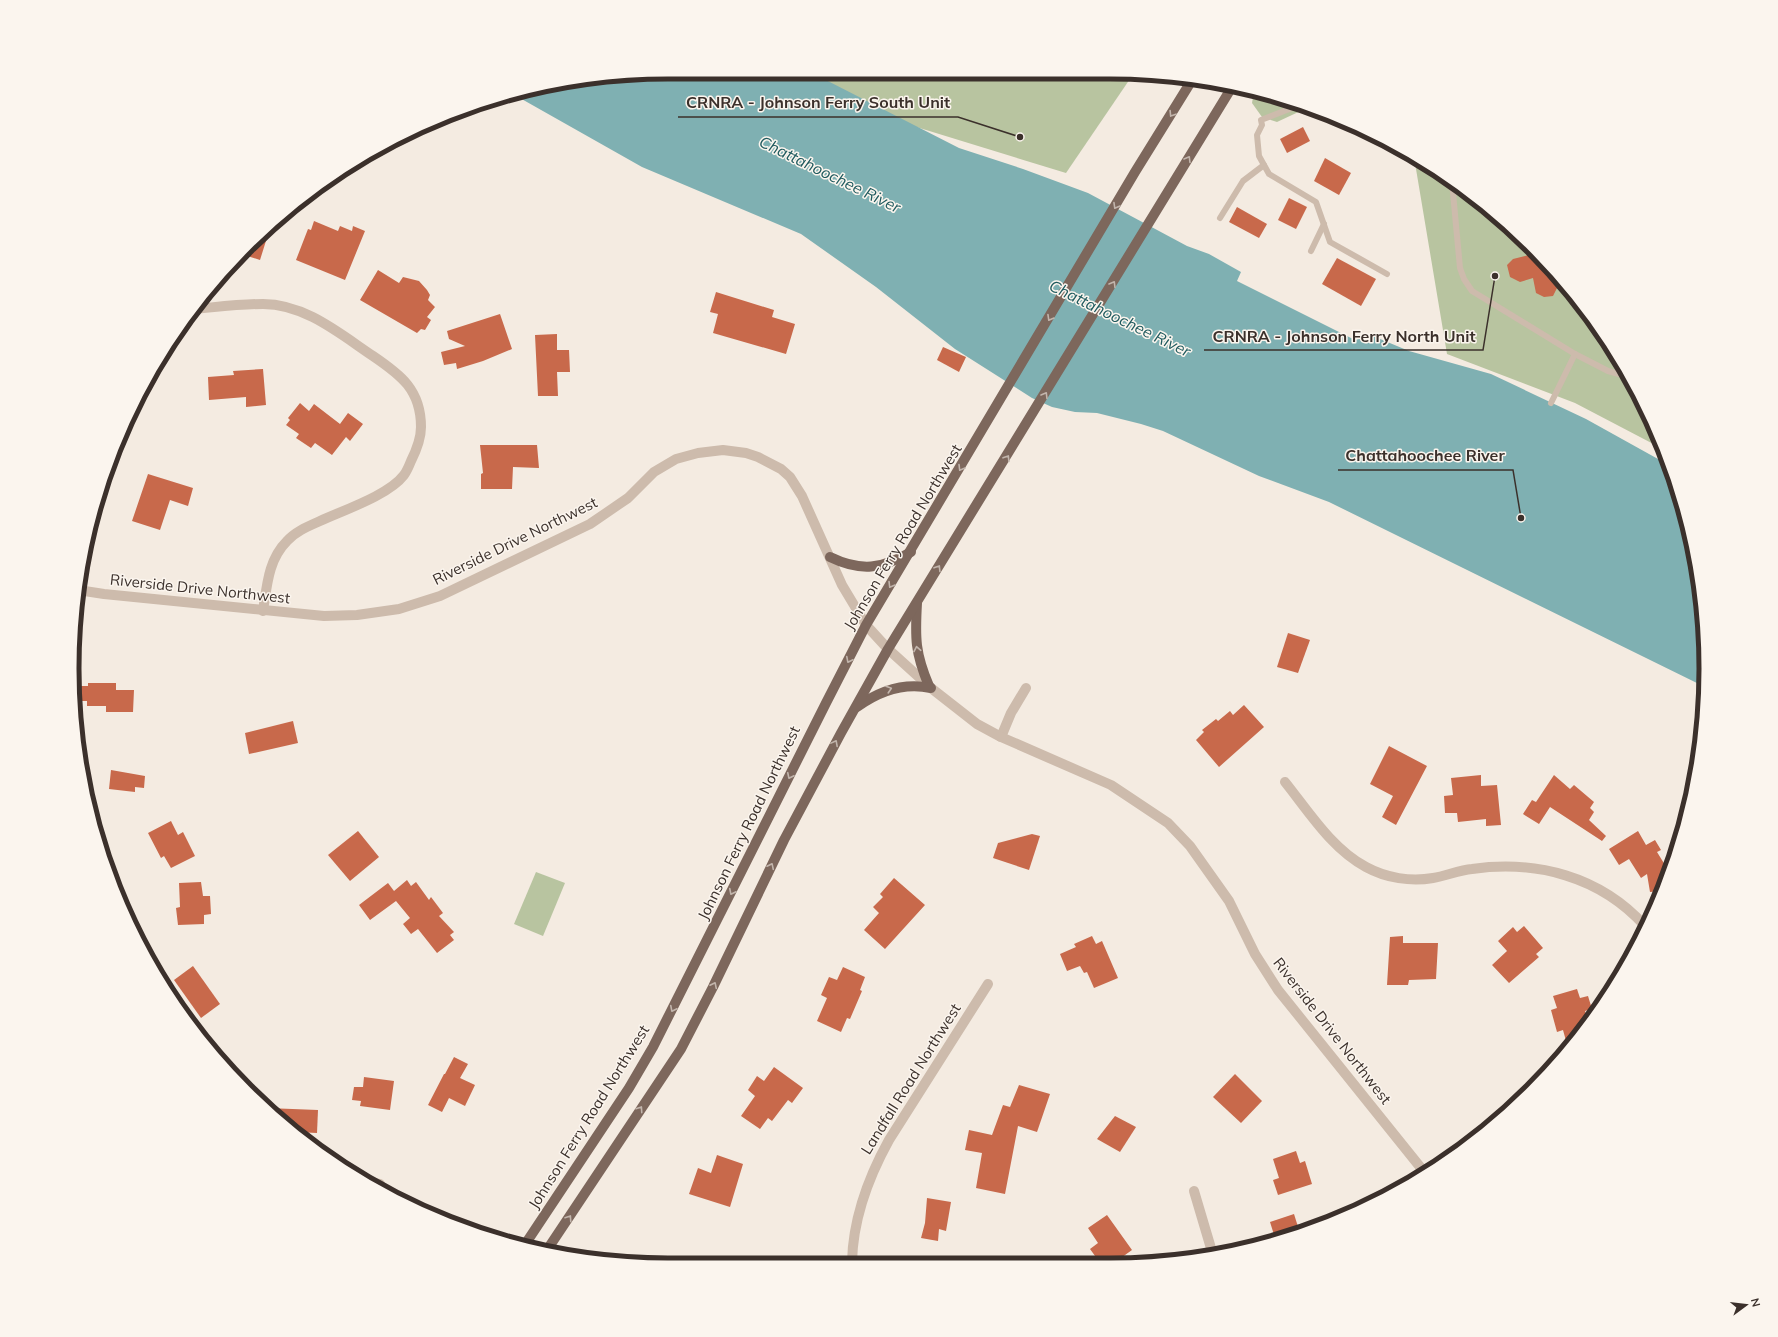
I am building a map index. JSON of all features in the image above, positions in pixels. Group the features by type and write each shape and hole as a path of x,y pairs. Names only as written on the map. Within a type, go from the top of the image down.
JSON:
{"main road":[{"name":"Johnson Ferry Road Northwest","path":"527,1241 629,1088 654,1047 866,626 1135,172 1189,84"},
{"path":"550,1246 680,1048 710,993 784,840 888,649 1025,428 1230,91"},
{"path":"830,557 843,563 866,567 891,562 911,552"},
{"path":"918,601 916,646 923,672 930,687"},
{"path":"855,708 878,693 894,688 914,685 930,687"}],"street":[{"path":"202,308 264,304 294,310 319,320 394,370 406,381 414,394 421,414 421,433 417,450 404,475 387,490 304,528 287,540 277,553 270,566 263,611"},
{"name":"Riverside Drive Northwest","path":"84,591 263,611 324,616 357,615 399,609 440,596 603,516 628,498 654,472 664,465 686,455 723,450 740,452 758,457 780,469 790,477 802,496 842,585 866,626 888,649 930,687 977,724 1001,737 1111,785 1168,823 1190,846 1229,901 1255,954 1278,990 1421,1168"},
{"path":"1001,737 1011,713 1026,688"},
{"path":"1285,782 1336,844 1353,859 1367,868 1392,877 1412,879 1433,878 1470,869 1499,865 1532,867 1564,874 1600,890 1632,911 1641,922"},
{"name":"Landfall Road Northwest","path":"852,1258 856,1221 864,1192 875,1165 889,1140 988,984"},
{"path":"1194,1191 1211,1249"}],"lane":[{"path":"1292,108 1261,120 1262,125 1257,135 1259,156 1269,174 1316,202 1330,242 1387,274"},
{"path":"1220,218 1243,181 1264,165"},
{"path":"1453,190 1460,268 1464,279 1472,291 1575,354 1608,370 1620,374"},
{"path":"1311,251 1324,224"},
{"path":"1551,403 1575,354"}],"green space":[{"path":"793,79 1130,80 1066,173 835,102"},
{"path":"1253,97 1301,111 1277,122 1262,117 1252,103"},
{"path":"1415,165 1437,178 1498,225 1553,280 1600,341 1638,408 1655,445 1575,403 1447,354"},
{"path":"536,872 565,883 543,936 514,924"}],"water":[{"path":"824,79 959,148 1023,169 1088,193 1187,246 1209,254 1241,272 1237,281 1355,340 1373,336 1409,351 1491,374 1586,419 1661,461 1679,516 1688,553 1698,630 1699,684 1329,502 1259,476 1163,431 1097,413 1075,412 1052,407 1032,398 955,349 876,287 801,234 642,167 520,98 553,90 630,80"}],"building":[{"path":"1303,127 1310,141 1287,153 1280,139"},
{"path":"1325,158 1351,173 1339,195 1314,181"},
{"path":"1289,198 1307,207 1296,229 1278,220"},
{"path":"1237,207 1267,224 1259,238 1229,222"},
{"path":"314,221 338,231 340,226 352,231 353,226 365,231 345,280 296,260 308,229 311,230"},
{"path":"267,237 260,260 248,256"},
{"path":"1529,255 1558,286 1553,296 1544,297 1536,293 1533,278 1520,282 1510,277 1507,265 1513,259"},
{"path":"1337,258 1376,279 1361,306 1322,284"},
{"path":"378,270 399,283 403,277 419,281 427,290 430,295 428,300 435,307 427,317 431,320 425,330 421,329 417,333 360,300"},
{"path":"716,292 774,310 772,317 795,324 786,354 713,333 718,314 710,312"},
{"path":"500,314 512,349 483,361 457,369 456,363 444,365 441,352 465,346 449,339 447,331"},
{"path":"557,334 557,350 569,350 570,372 557,372 558,396 538,396 535,335"},
{"path":"943,347 966,357 959,372 937,360"},
{"path":"263,369 266,405 246,407 246,397 209,400 208,377 234,375 233,371"},
{"path":"300,403 309,411 314,404 340,424 348,413 363,424 350,441 346,437 332,455 315,443 311,448 296,438 299,434 286,425 290,420 288,418"},
{"path":"480,445 537,445 539,468 513,467 512,489 481,489 481,474 483,473"},
{"path":"148,474 193,488 188,506 170,500 160,530 132,521"},
{"path":"1288,633 1310,640 1298,673 1277,667"},
{"path":"88,683 116,683 116,690 134,690 133,712 106,712 106,706 87,706 87,701 80,701 79,686 88,686"},
{"path":"1244,705 1264,727 1219,767 1196,740 1204,732 1202,730 1216,719 1218,721 1230,711 1233,715"},
{"path":"293,721 298,743 249,754 245,733"},
{"path":"1389,746 1427,766 1396,825 1382,817 1393,796 1370,784"},
{"path":"111,770 145,776 144,788 135,787 135,792 109,789"},
{"path":"1481,775 1481,786 1497,785 1501,825 1486,826 1486,819 1458,822 1457,813 1445,813 1444,796 1453,795 1451,778"},
{"path":"1554,775 1570,789 1574,785 1594,802 1590,808 1594,812 1589,820 1606,836 1602,841 1550,807 1539,824 1523,814 1532,800 1536,802"},
{"path":"171,821 178,835 183,832 195,856 171,868 164,856 161,858 148,833"},
{"path":"358,831 379,857 350,881 328,855"},
{"path":"1638,831 1646,845 1655,840 1661,850 1657,852 1665,865 1655,892 1650,892 1647,874 1641,878 1629,859 1619,865 1609,849"},
{"path":"1032,834 1040,836 1029,870 993,858 998,843"},
{"path":"894,878 925,905 885,949 864,930 879,913 873,907 883,897 880,894"},
{"path":"407,880 411,886 416,882 429,900 431,897 443,913 439,916 454,932 450,935 454,940 437,953 418,929 411,934 403,924 410,918 396,901 370,920 359,905 388,883 394,891"},
{"path":"201,882 203,896 210,896 211,914 204,915 204,924 178,925 176,908 180,907 179,883"},
{"path":"1524,926 1543,948 1536,954 1539,957 1509,983 1492,965 1507,951 1498,941 1513,927 1517,932"},
{"path":"1092,936 1096,944 1102,941 1118,978 1094,988 1087,972 1084,973 1080,966 1067,971 1060,954 1076,947 1074,944"},
{"path":"1403,936 1403,943 1438,943 1436,979 1409,980 1408,985 1387,985 1390,937"},
{"path":"193,966 220,1004 201,1018 174,980"},
{"path":"843,967 865,977 860,990 862,991 850,1019 847,1018 841,1032 817,1021 827,998 821,995 829,977 837,980"},
{"path":"1577,989 1580,998 1588,996 1592,1007 1585,1011 1586,1015 1566,1041 1563,1030 1557,1032 1551,1010 1557,1008 1553,996"},
{"path":"454,1057 468,1064 460,1078 475,1085 465,1106 449,1098 442,1112 428,1105"},
{"path":"774,1067 803,1088 792,1103 788,1100 772,1121 768,1118 760,1129 741,1116 755,1096 748,1090 757,1076 764,1081"},
{"path":"1235,1074 1262,1101 1241,1123 1213,1097"},
{"path":"364,1077 394,1081 390,1110 360,1106 361,1101 352,1100 354,1087 363,1087"},
{"path":"1019,1085 1050,1094 1037,1132 1018,1126 1005,1194 976,1188 982,1153 965,1150 969,1130 992,1135 1003,1105 1010,1107"},
{"path":"276,1108 318,1110 317,1133 306,1132"},
{"path":"1115,1116 1136,1127 1120,1152 1097,1139"},
{"path":"1296,1151 1300,1163 1305,1161 1312,1184 1278,1195 1273,1180 1279,1178 1273,1159"},
{"path":"717,1155 743,1164 730,1207 689,1194 698,1168 711,1173"},
{"path":"927,1198 951,1202 946,1231 939,1229 938,1241 921,1238 925,1223"},
{"path":"1294,1214 1298,1227 1274,1234 1270,1222"},
{"path":"1107,1215 1132,1250 1121,1258 1097,1258 1090,1249 1098,1243 1088,1228"}],"place":[{"name":"CRNRA - Johnson Ferry South Unit","path":"1020,137"},
{"name":"CRNRA - Johnson Ferry North Unit","path":"1495,276"},
{"name":"Chattahoochee River","path":"1521,518"}]}
